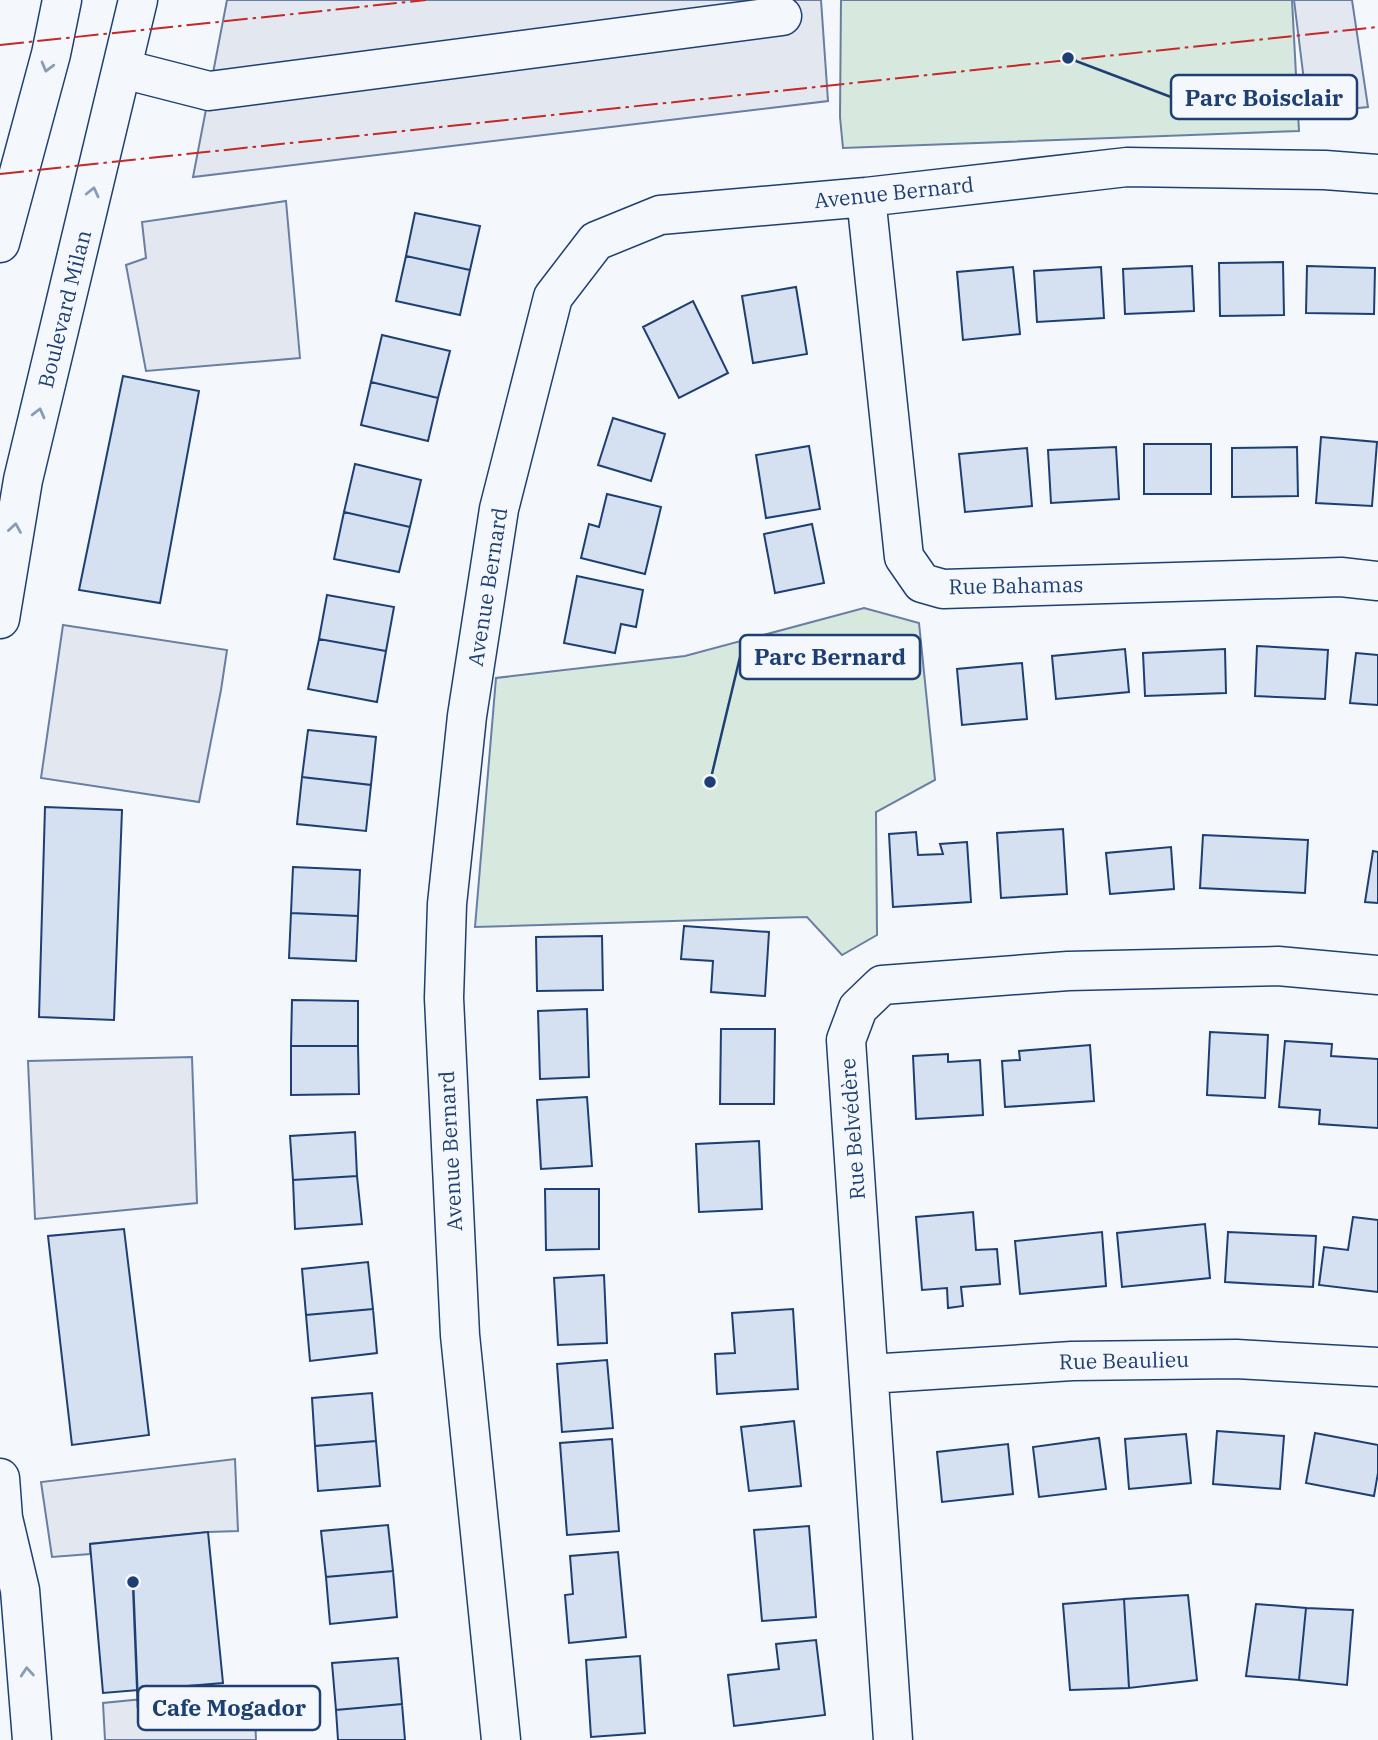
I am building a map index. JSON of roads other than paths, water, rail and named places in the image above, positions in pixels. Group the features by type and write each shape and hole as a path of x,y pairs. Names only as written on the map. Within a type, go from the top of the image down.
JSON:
{"street":[{"path":"0,243 51,54 62,0"},
{"name":"Boulevard Milan","path":"0,619 11,479 123,69 138,0"},
{"path":"123,69 209,91 782,16"},
{"name":"Avenue Bernard","path":"501,1740 460,1335 444,998 447,904 467,716 499,509 553,297 596,242 660,215 866,197 1126,167 1325,170 1378,174"},
{"name":"Rue Bahamas","path":"866,197 904,557 922,583 943,589 1341,578 1378,582"},
{"name":"Rue Belvédère","path":"893,1740 846,1040 858,1008 882,985 1068,971 1278,966 1378,975"},
{"name":"Rue Beaulieu","path":"869,1374 1086,1361 1236,1359 1378,1367"},
{"path":"0,1478 3,1518 20,1590 32,1740"}],"place":[{"name":"Parc Boisclair","path":"1068,58"},
{"name":"Parc Bernard","path":"710,782"},
{"name":"Cafe Mogador","path":"133,1582"}]}
